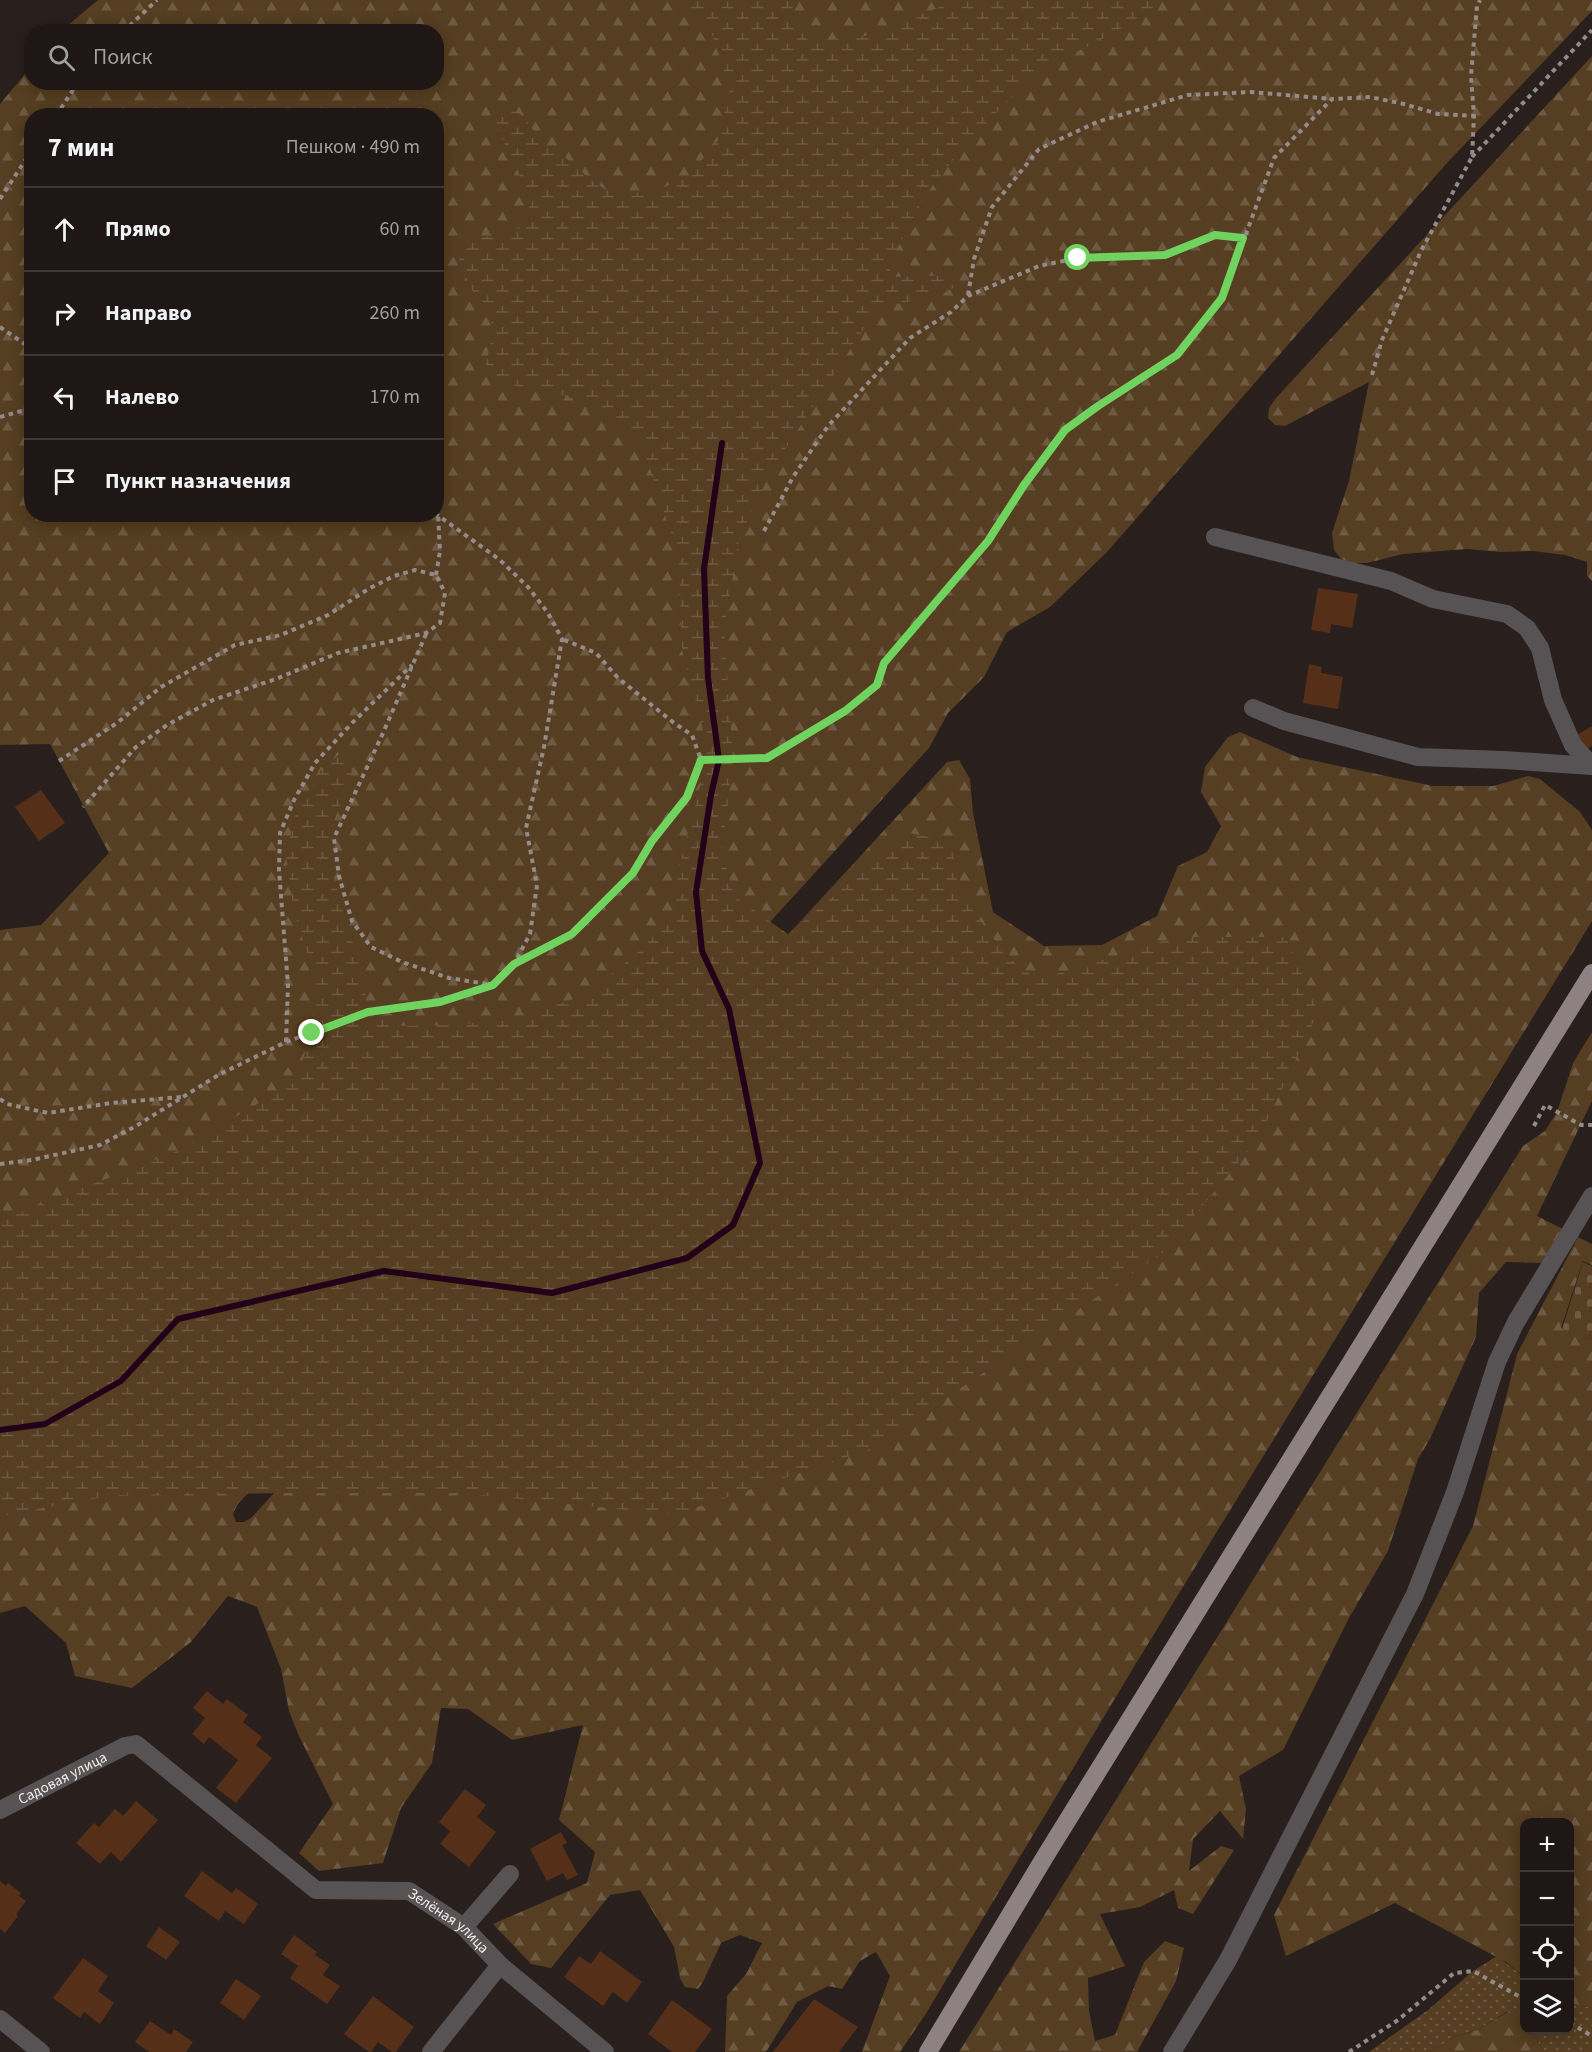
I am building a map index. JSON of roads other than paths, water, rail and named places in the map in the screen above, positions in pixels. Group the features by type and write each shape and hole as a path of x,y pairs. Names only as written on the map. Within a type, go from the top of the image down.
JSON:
{"main road":[{"path":"928,2052 1052,1845 1592,973"}],"street":[{"path":"1215,537 1391,581 1434,598 1507,614 1527,628 1540,648 1553,700 1573,745 1592,766 1418,757 1306,728 1253,708"},
{"path":"1172,2052 1228,1960 1415,1594 1455,1492 1497,1362 1516,1322 1592,1196"},
{"name":"Зелёная улица","path":"125,1746 136,1744 142,1748 316,1890 409,1891 464,1928 500,1965 605,2052"},
{"name":"Садовая улица","path":"0,1810 125,1746"},
{"path":"464,1928 510,1874"},
{"path":"431,2052 500,1965"},
{"path":"0,2019 41,2052"}],"waterway":[{"path":"0,1430 45,1424 121,1381 178,1319 384,1271 552,1293 687,1258 733,1225 760,1163 729,1009 702,951 696,892 711,795 719,760 708,678 704,569 722,443"}]}
